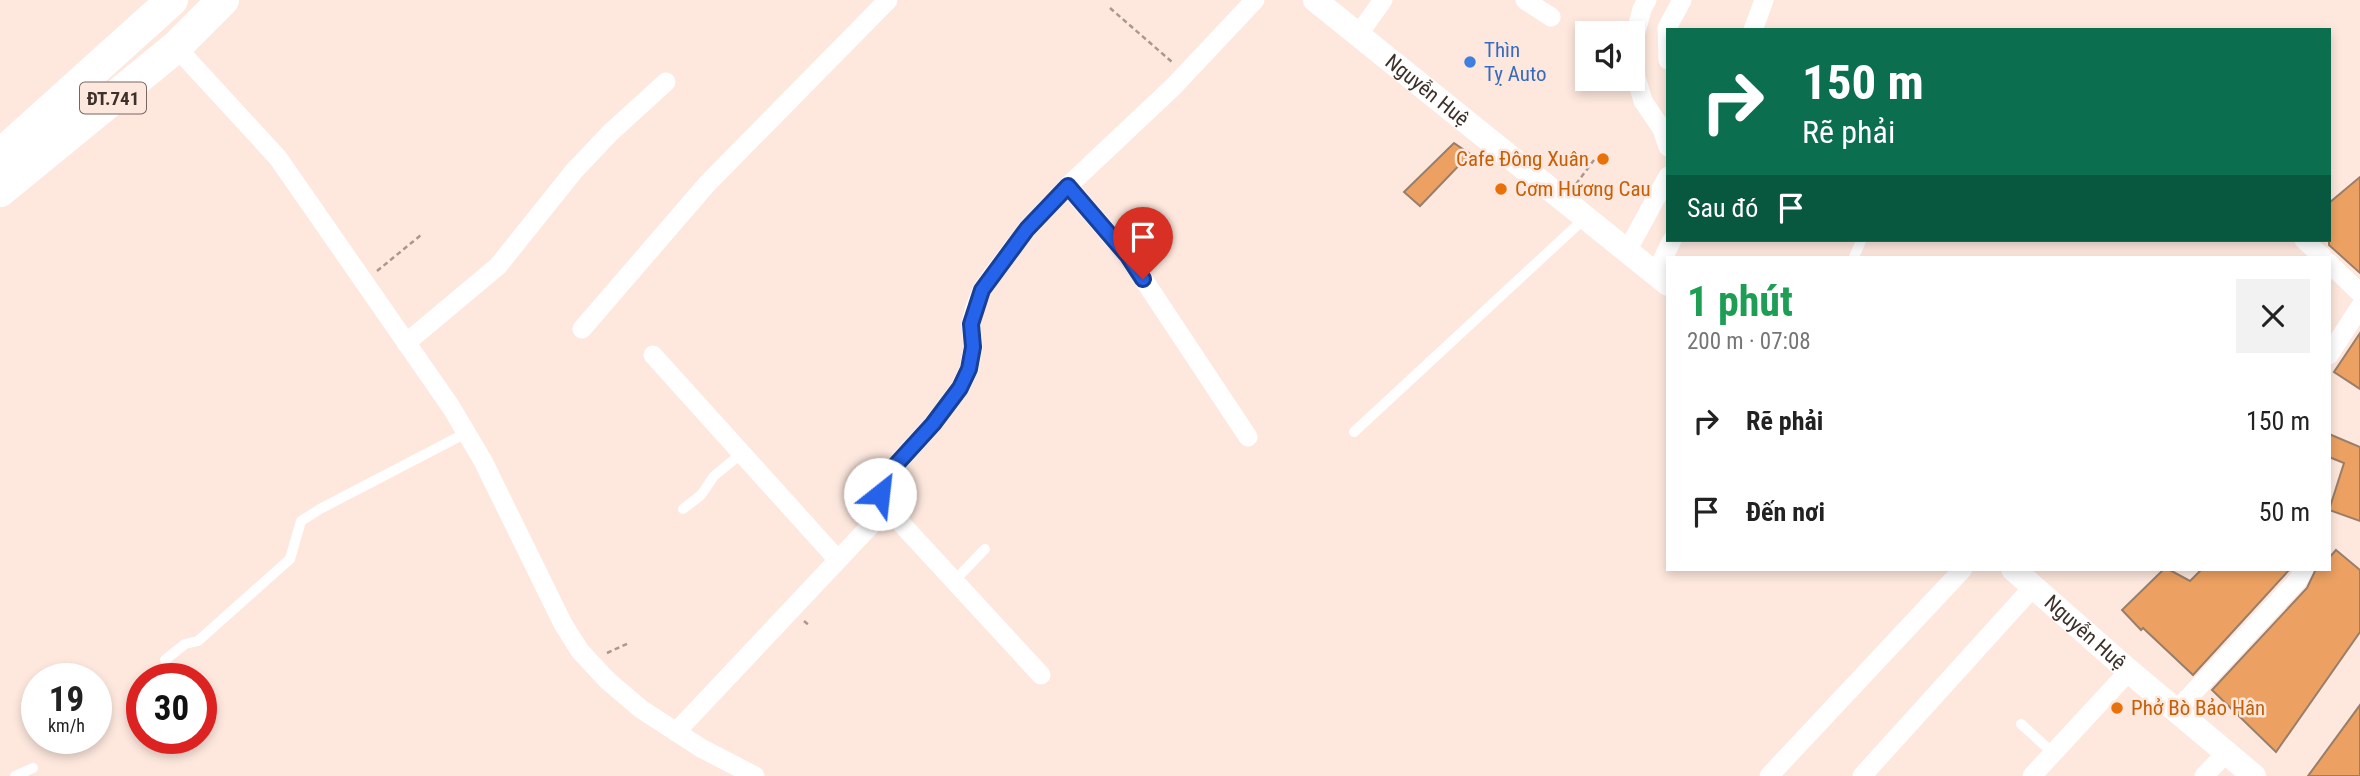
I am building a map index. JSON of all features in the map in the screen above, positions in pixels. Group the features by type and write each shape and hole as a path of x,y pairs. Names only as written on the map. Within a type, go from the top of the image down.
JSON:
{"main road":[{"name":"ĐT.741","path":"0,155 172,0"},
{"name":"ĐT.741","path":"0,191 176,47 223,0"}],"street":[{"path":"582,329 707,184 888,0"},
{"path":"1041,675 887,508 880,494 883,479 933,424 960,388 969,369 973,347 971,324 982,290 1027,229 1255,0"},
{"name":"Nguyễn Huệ","path":"1315,0 1662,279"},
{"path":"1358,35 1383,0"},
{"path":"1525,0 1551,17"},
{"path":"1639,21 1647,0"},
{"path":"1667,28 1682,0"},
{"path":"1754,28 1764,0"},
{"path":"176,47 278,158 451,407 507,508 563,624 580,651 608,681 641,709 701,748 755,776"},
{"path":"406,342 498,266 574,171 610,133 666,82"},
{"path":"1640,91 1666,141"},
{"path":"1627,251 1666,180"},
{"path":"1068,186 1128,256 1248,437"},
{"path":"2306,242 2322,256"},
{"path":"2331,265 2360,293"},
{"path":"2331,352 2360,307"},
{"path":"653,355 838,560"},
{"path":"677,732 887,508"},
{"path":"1769,776 1961,571"},
{"path":"2176,711 2298,580 2303,571"},
{"path":"1862,776 2027,578"},
{"name":"Nguyễn Huệ","path":"2027,578 2129,671 2254,776"},
{"path":"2032,776 2129,671"},
{"path":"2204,776 2226,753"}],"lane":[{"path":"1354,432 1586,218"},
{"path":"165,660 185,644 198,641 290,559 301,521 466,433"},
{"path":"683,509 701,495 715,477 742,453"},
{"path":"954,581 985,549"},
{"path":"2021,724 2053,753"},
{"path":"15,776 33,768"}],"path":[{"path":"1110,8 1185,73"},
{"path":"1564,201 1594,160"},
{"path":"364,282 421,235"},
{"path":"591,661 629,643"}],"building":[{"path":"1454,143 1470,154 1420,206 1404,192"},
{"path":"2360,177 2360,273 2329,245 2331,201"},
{"path":"2360,333 2360,389 2334,372"},
{"path":"2331,435 2360,447 2360,521 2331,511 2344,463 2331,458"},
{"path":"2336,550 2360,570 2360,632 2276,752 2212,690 2307,588 2315,571 2331,571 2331,556"},
{"path":"2162,571 2172,571 2190,581 2200,571 2288,571 2193,675 2122,610"},
{"path":"2360,705 2360,776 2308,776"}],"place":[{"name":"Thìn Tỵ Auto","path":"1470,62"},
{"name":"Cafe Đông Xuân","path":"1603,159"},
{"name":"Cơm Hương Cau","path":"1501,189"},
{"name":"Phở Bò Bảo Hân","path":"2117,708"}],"route":[{"path":"880,494 883,479 933,424 960,388 969,369 973,347 971,324 982,290 1027,229 1068,186 1128,256 1143,279"}]}
